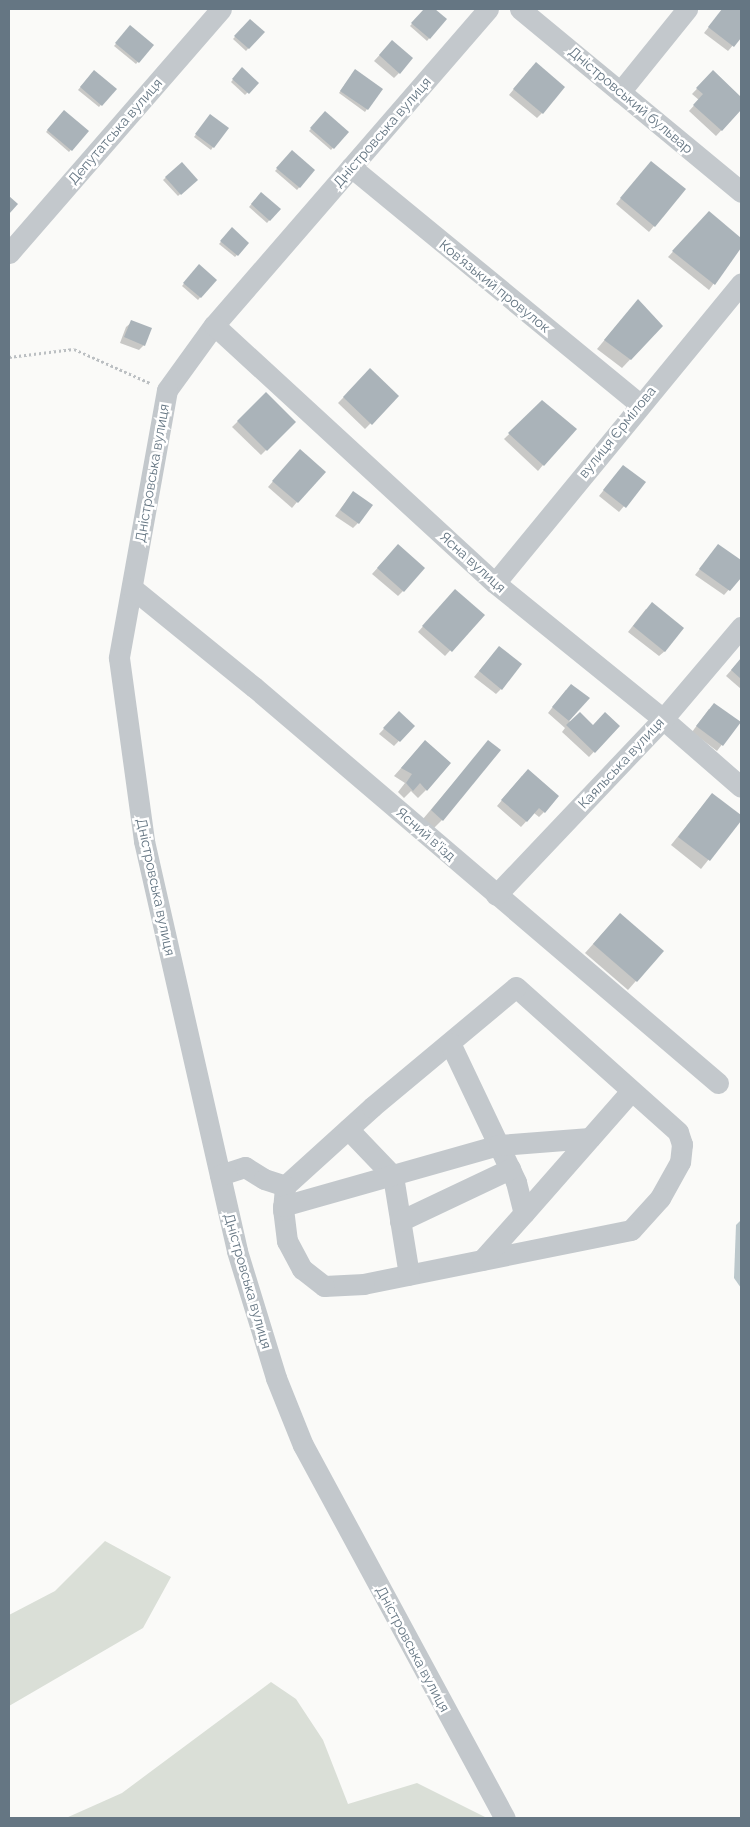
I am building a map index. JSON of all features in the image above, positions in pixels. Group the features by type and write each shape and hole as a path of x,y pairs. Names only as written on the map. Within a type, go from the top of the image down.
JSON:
{"street":[{"name":"Депутатська вулиця","path":"9,253 221,9"},
{"name":"Дністровська вулиця","path":"488,9 214,325 167,390 119,658 144,841 237,1251 276,1378 303,1445 505,1818"},
{"name":"Дністровський бульвар","path":"520,9 741,192"},
{"path":"620,92 687,9"},
{"name":"Ков'язький провулок","path":"351,167 640,404"},
{"name":"вулиця Єрмілова","path":"495,583 741,283"},
{"name":"Ясна вулиця","path":"214,325 495,583 663,719 741,786"},
{"name":"Ясний в'їзд","path":"132,588 254,687 718,1083"},
{"name":"Каяльська вулиця","path":"496,895 663,719 741,627"},
{"path":"220,1175 245,1167 264,1179 284,1196 287,1241 302,1269 324,1286 364,1284 631,1230 660,1198 680,1162 682,1144 678,1132 516,988 348,1129 284,1196"},
{"path":"450,1042 516,1182 524,1213"},
{"path":"482,1260 630,1091"},
{"path":"348,1129 393,1176 409,1275"},
{"path":"284,1196 393,1176 499,1145 590,1138"},
{"path":"400,1221 510,1169"}],"path":[{"path":"9,356 74,349 167,390"}],"shaded area":[{"path":"741,1220 741,1288 734,1278 736,1225"},
{"path":"105,1541 171,1577 143,1628 9,1706 9,1615 55,1591"},
{"path":"271,1682 296,1699 323,1740 348,1804 417,1783 487,1818 66,1818 122,1793"}],"building":[{"path":"424,9 435,9 447,19 430,39 411,23"},
{"path":"722,9 741,9 741,38 734,47 708,27"},
{"path":"250,19 265,32 249,49 234,36"},
{"path":"130,25 154,45 139,63 115,43"},
{"path":"392,40 413,58 400,74 379,55"},
{"path":"536,62 565,87 543,114 513,89"},
{"path":"242,67 259,83 249,94 232,79"},
{"path":"355,69 383,89 368,110 340,91"},
{"path":"94,70 117,89 102,106 80,87"},
{"path":"713,70 741,97 741,110 722,131 693,105 703,94 696,88"},
{"path":"64,110 89,131 72,151 47,130"},
{"path":"325,111 349,132 334,149 310,128"},
{"path":"210,114 229,128 214,148 195,134"},
{"path":"292,150 315,170 300,188 276,168"},
{"path":"651,161 686,189 655,227 620,198"},
{"path":"182,162 198,180 181,195 165,177"},
{"path":"261,192 281,209 270,221 251,204"},
{"path":"9,196 18,204 9,214"},
{"path":"709,211 741,238 741,248 715,285 672,251"},
{"path":"232,227 249,243 238,256 220,241"},
{"path":"199,264 217,280 201,298 183,283"},
{"path":"638,299 663,326 631,360 604,340"},
{"path":"131,320 152,328 145,346 124,337"},
{"path":"370,368 399,396 372,425 343,397"},
{"path":"266,392 296,422 267,451 237,421"},
{"path":"542,400 577,429 544,466 508,433"},
{"path":"300,449 326,472 298,503 272,481"},
{"path":"623,465 646,482 626,508 603,490"},
{"path":"353,491 373,505 359,524 340,510"},
{"path":"398,544 425,568 404,592 377,568"},
{"path":"718,544 741,560 741,578 730,591 699,569"},
{"path":"455,589 485,615 452,652 422,626"},
{"path":"652,602 684,628 665,652 633,626"},
{"path":"499,646 522,664 502,690 479,671"},
{"path":"741,658 741,679 731,670"},
{"path":"571,684 590,698 569,721 552,707"},
{"path":"714,703 741,722 723,746 696,726"},
{"path":"399,711 415,726 400,742 383,728"},
{"path":"580,712 593,725 605,712 620,726 595,753 566,725"},
{"path":"425,740 451,763 427,791 420,783 413,791 406,783 412,774 401,768"},
{"path":"488,740 501,750 443,821 431,810"},
{"path":"528,769 559,796 545,813 539,808 527,822 501,800"},
{"path":"712,793 741,815 741,821 710,861 678,837"},
{"path":"620,913 664,951 637,982 593,944"}]}
